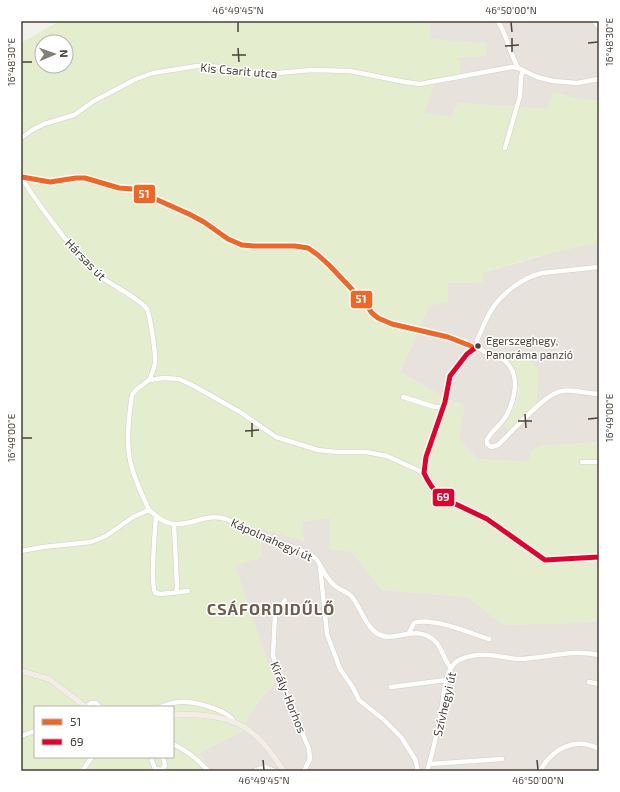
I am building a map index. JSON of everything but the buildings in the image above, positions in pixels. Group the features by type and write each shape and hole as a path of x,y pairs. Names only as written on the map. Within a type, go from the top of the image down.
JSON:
{"main road":[{"path":"21,671 49,679 85,706"},
{"path":"174,715 202,715 247,728 255,734 284,771"}],"street":[{"path":"498,21 504,30 510,51 521,69 520,96 505,148"},
{"path":"594,21 599,27"},
{"name":"Kis Csarit utca","path":"21,138 44,124 74,115 94,101 136,79 153,73 179,68 207,66 267,74 311,70 350,71 420,84 486,73 504,68 521,69"},
{"path":"521,69 537,77 553,81 577,83 599,79"},
{"path":"21,176 50,182 85,178 119,188 132,189 189,214 204,222 228,239 242,245 295,246 308,248 329,265 364,302 372,314 378,318 404,328 448,337 475,347 504,361 511,369 515,389 511,406 506,416 487,440 487,444 491,447 498,445 543,402 556,392 567,390 599,394"},
{"name":"Hársas út","path":"21,176 41,208 86,262 100,276 138,300 147,309 151,322 155,362 149,380"},
{"path":"424,473 426,457 443,407 450,376 462,360 475,347 492,308 505,294 525,280 542,273 599,267"},
{"path":"176,592 174,524 162,520 149,510 131,466 128,445 132,395 136,389 149,380 171,378 186,382 250,418 276,437 288,442 318,450 366,452 387,456 424,473 432,487 445,499 487,519 545,560 599,557"},
{"path":"403,397 434,407 443,407"},
{"path":"582,462 599,462"},
{"path":"21,551 91,542 106,536 133,517 149,510"},
{"path":"156,516 153,576 155,593 161,594 188,591"},
{"name":"Kápolnahegyi út","path":"174,524 210,518 225,519 256,534 312,556 317,560 319,565 334,584 352,597 370,626 376,632 386,636 409,633"},
{"path":"319,565 327,634 340,669 352,686 359,700 383,719 401,737 415,759 418,771"},
{"name":"Király-Horhos","path":"285,600 275,614 273,656 281,681 310,750 310,759 304,771"},
{"path":"451,668 436,642 424,635 409,633 414,622 422,621 447,625 489,639"},
{"name":"Szívhegyi út","path":"427,771 430,764 446,680 451,668 459,660 478,655 498,655 519,659 587,652 599,655"},
{"path":"391,687 446,680"},
{"path":"589,682 599,684"},
{"path":"164,706 178,702 196,703 226,714 233,719 234,723"},
{"path":"87,706 91,703 96,703 99,706"},
{"path":"21,736 34,731"},
{"path":"540,771 551,755 563,747 584,744 599,749"},
{"path":"174,745 190,753 202,763 208,771"},
{"path":"82,771 91,758"},
{"path":"152,761 155,769 162,770 165,765 163,758"},
{"path":"430,764 502,759"},
{"path":"254,771 261,767 268,767 275,771"}],"shaded area":[{"path":"430,21 599,21 599,101 579,99 553,93 548,109 459,103 451,117 424,113 437,76 460,75 459,57 485,56 487,44 429,39"},
{"path":"599,239 599,442 540,446 529,462 477,459 459,438 444,397 400,372 429,306 447,283 472,283 483,281 483,273","holes":["510,360 537,391 537,399 511,413 517,399 519,382 517,372"]},
{"path":"330,518 352,552 382,590 468,597 503,625 576,623 599,620 599,771 211,771 199,753 245,730 247,717 274,683 235,566 260,528 304,541 302,521"}],"green space":[{"path":"55,21 430,21 429,39 487,44 486,56 459,57 461,75 437,77 424,113 451,117 459,103 548,109 553,92 579,99 599,101 599,239 597,239 596,243 535,257 483,273 483,281 472,283 448,283 448,302 429,306 400,372 444,397 465,405 459,438 477,459 529,462 530,451 540,446 599,442 599,620 576,623 503,625 468,597 382,590 352,552 329,549 330,518 302,521 304,541 260,528 262,557 235,566 274,683 247,717 245,730 199,753 211,771 21,771 21,43 34,36 34,74 74,74 74,34 37,34 56,23"},
{"path":"517,352 534,364 539,371 537,399 535,406 511,430 508,431 505,425 517,402 519,389 518,377 510,360"}],"transit line":[{"name":"51","path":"22,177 50,182 85,178 119,188 133,189 189,214 204,222 228,239 242,245 295,246 308,248 329,265 378,318 392,324 448,337 473,348"},
{"name":"69","path":"478,346 467,354 450,376 445,402 426,457 424,473 427,479 432,487 445,499 487,519 545,560 599,557"}],"place":[{"name":"Egerszeghegy, Panoráma panzió","path":"478,346"}],"district":[{"name":"CSÁFORDIDŰLŐ","path":"271,608"}]}
